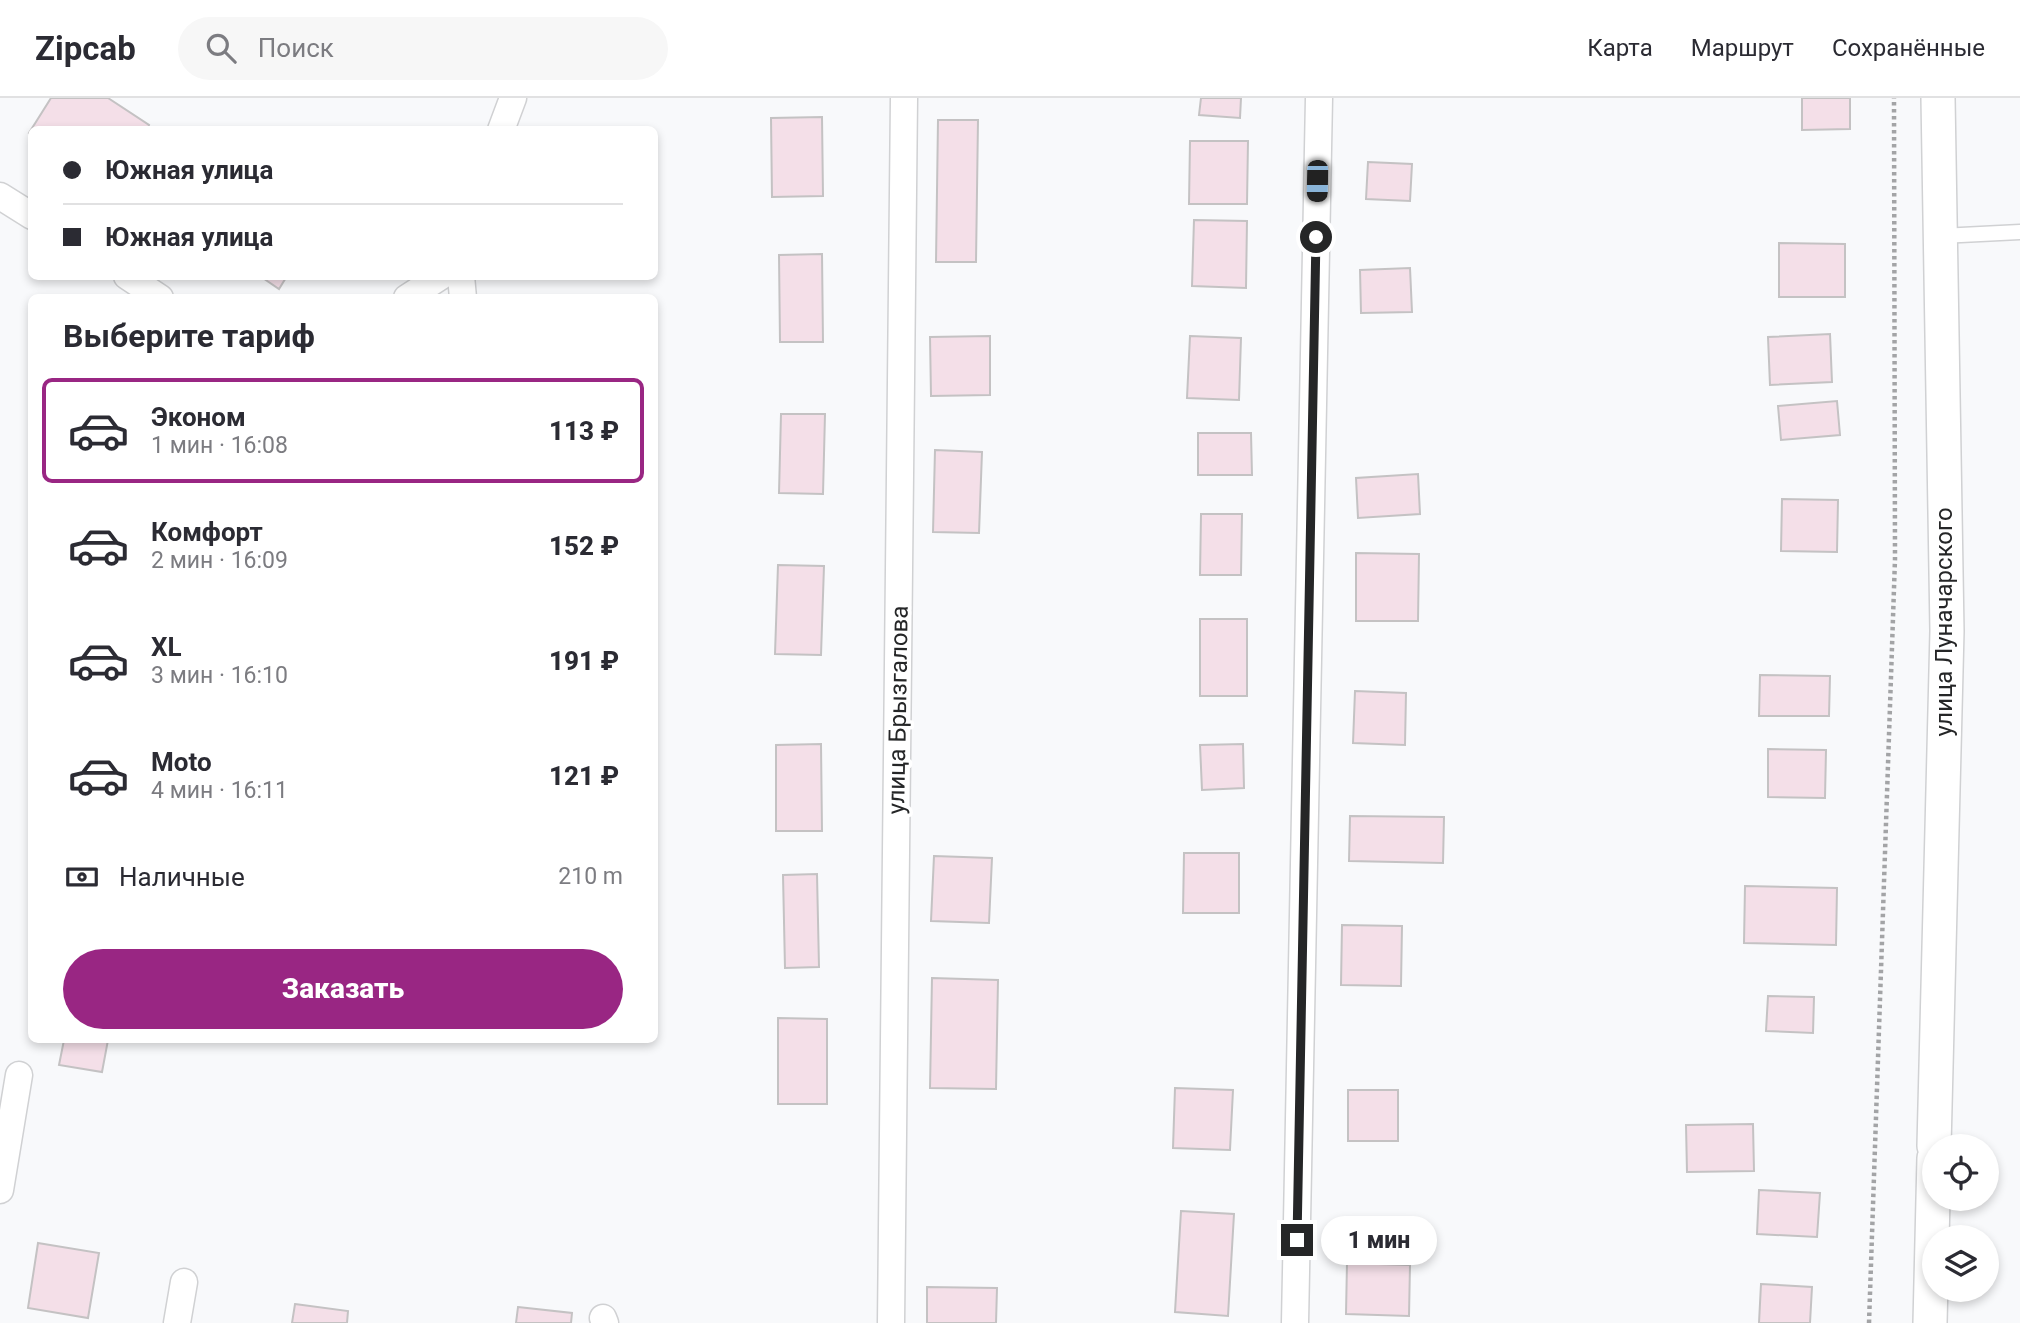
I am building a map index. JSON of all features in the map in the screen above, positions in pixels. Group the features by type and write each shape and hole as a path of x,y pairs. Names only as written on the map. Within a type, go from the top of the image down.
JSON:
{"street":[{"path":"502,126 508,105 513,98"},
{"name":"улица Брызгалова","path":"891,1323 904,98"},
{"path":"1295,1323 1319,98"},
{"name":"улица Луначарского","path":"1934,1134 1947,631 1938,98"},
{"path":"0,196 28,214"},
{"path":"133,280 154,294"},
{"path":"413,294 434,280"},
{"path":"0,1190 19,1075"},
{"path":"1930,1323 1933,1211"},
{"path":"177,1323 184,1282"}],"lane":[{"path":"1941,236 2020,232"}],"path":[{"path":"1868,1323 1895,559 1894,98"}],"building":[{"path":"51,98 108,98 149,125 149,126 33,126"},
{"path":"1201,98 1241,98 1240,118 1199,115"},
{"path":"1802,98 1850,98 1850,129 1802,130"},
{"path":"822,117 823,196 772,197 771,118"},
{"path":"938,120 978,120 976,262 936,262"},
{"path":"1190,141 1248,141 1247,204 1189,204"},
{"path":"1368,162 1412,164 1410,201 1366,199"},
{"path":"1194,220 1247,221 1246,288 1192,286"},
{"path":"1779,243 1845,244 1845,297 1779,297"},
{"path":"822,254 823,342 780,342 779,255"},
{"path":"1410,268 1412,312 1361,313 1360,270"},
{"path":"266,280 285,280 279,289"},
{"path":"1830,334 1832,382 1770,385 1768,337"},
{"path":"990,336 990,395 931,396 930,337"},
{"path":"1190,336 1241,338 1239,400 1187,398"},
{"path":"1837,401 1840,435 1781,440 1778,406"},
{"path":"781,414 825,414 823,494 779,493"},
{"path":"1198,433 1251,433 1252,475 1198,475"},
{"path":"935,450 982,452 979,533 933,532"},
{"path":"1418,474 1420,514 1358,518 1356,478"},
{"path":"1782,499 1838,500 1837,552 1781,551"},
{"path":"1201,514 1242,514 1241,575 1200,575"},
{"path":"1356,553 1419,554 1418,621 1356,621"},
{"path":"778,565 824,566 821,655 775,654"},
{"path":"1200,619 1247,619 1247,696 1200,696"},
{"path":"1760,675 1830,676 1829,716 1759,716"},
{"path":"1355,691 1406,693 1405,745 1353,743"},
{"path":"821,744 822,831 776,831 776,745"},
{"path":"1243,744 1244,788 1202,790 1200,745"},
{"path":"1768,749 1826,750 1825,798 1768,797"},
{"path":"1350,816 1444,817 1443,863 1349,861"},
{"path":"1184,853 1239,853 1239,913 1183,913"},
{"path":"934,856 992,858 989,923 931,921"},
{"path":"817,874 819,967 785,968 783,875"},
{"path":"1745,886 1837,888 1836,945 1744,943"},
{"path":"1342,925 1402,926 1401,986 1341,985"},
{"path":"932,978 998,980 996,1089 930,1088"},
{"path":"1768,996 1814,997 1813,1033 1766,1031"},
{"path":"778,1018 827,1019 827,1104 778,1104"},
{"path":"63,1043 107,1043 102,1072 59,1065"},
{"path":"1175,1088 1233,1090 1230,1150 1173,1148"},
{"path":"1348,1090 1398,1090 1398,1141 1348,1141"},
{"path":"1753,1124 1754,1171 1687,1172 1686,1125"},
{"path":"1759,1190 1820,1193 1817,1237 1757,1234"},
{"path":"1181,1211 1234,1214 1228,1316 1175,1312"},
{"path":"38,1243 99,1253 88,1318 28,1308"},
{"path":"1347,1263 1410,1265 1409,1316 1346,1314"},
{"path":"1761,1284 1812,1287 1810,1323 1759,1323"},
{"path":"927,1287 997,1288 996,1323 927,1323"},
{"path":"295,1304 348,1311 347,1323 292,1323"},
{"path":"518,1307 572,1313 571,1323 516,1323"}],"route":[{"path":"1297,1240 1316,237"}]}
